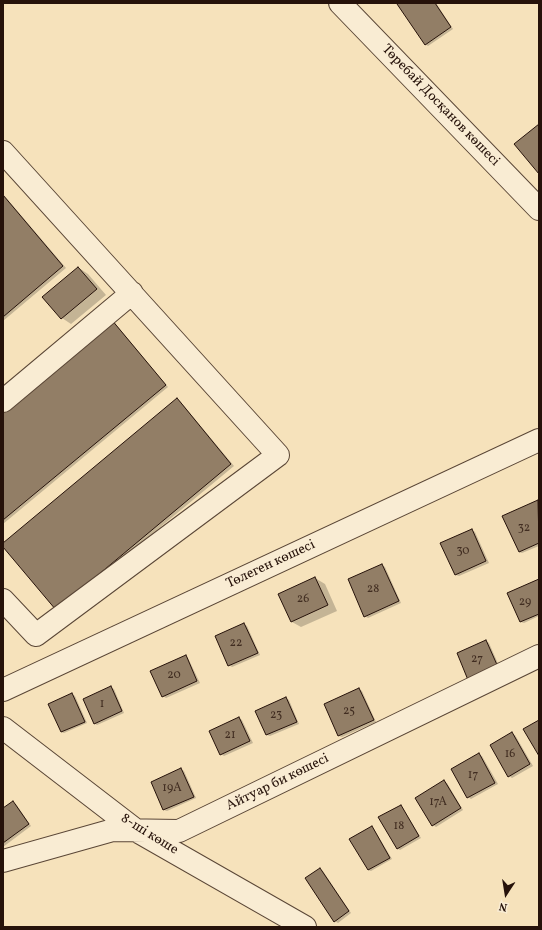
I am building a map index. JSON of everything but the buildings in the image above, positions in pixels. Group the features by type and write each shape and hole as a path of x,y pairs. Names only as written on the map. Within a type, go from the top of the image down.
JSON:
{"street":[{"name":"Төребай Досқанов көшесі","path":"340,3 539,209"},
{"path":"3,152 278,455 36,635 3,600"},
{"path":"3,401 132,293"},
{"name":"Төлеген көшесі","path":"3,690 539,440"},
{"name":"Айтуар би көшесі","path":"3,861 113,830 179,832 539,656"},
{"name":"8-шi көше","path":"3,728 137,831 305,927"}]}
